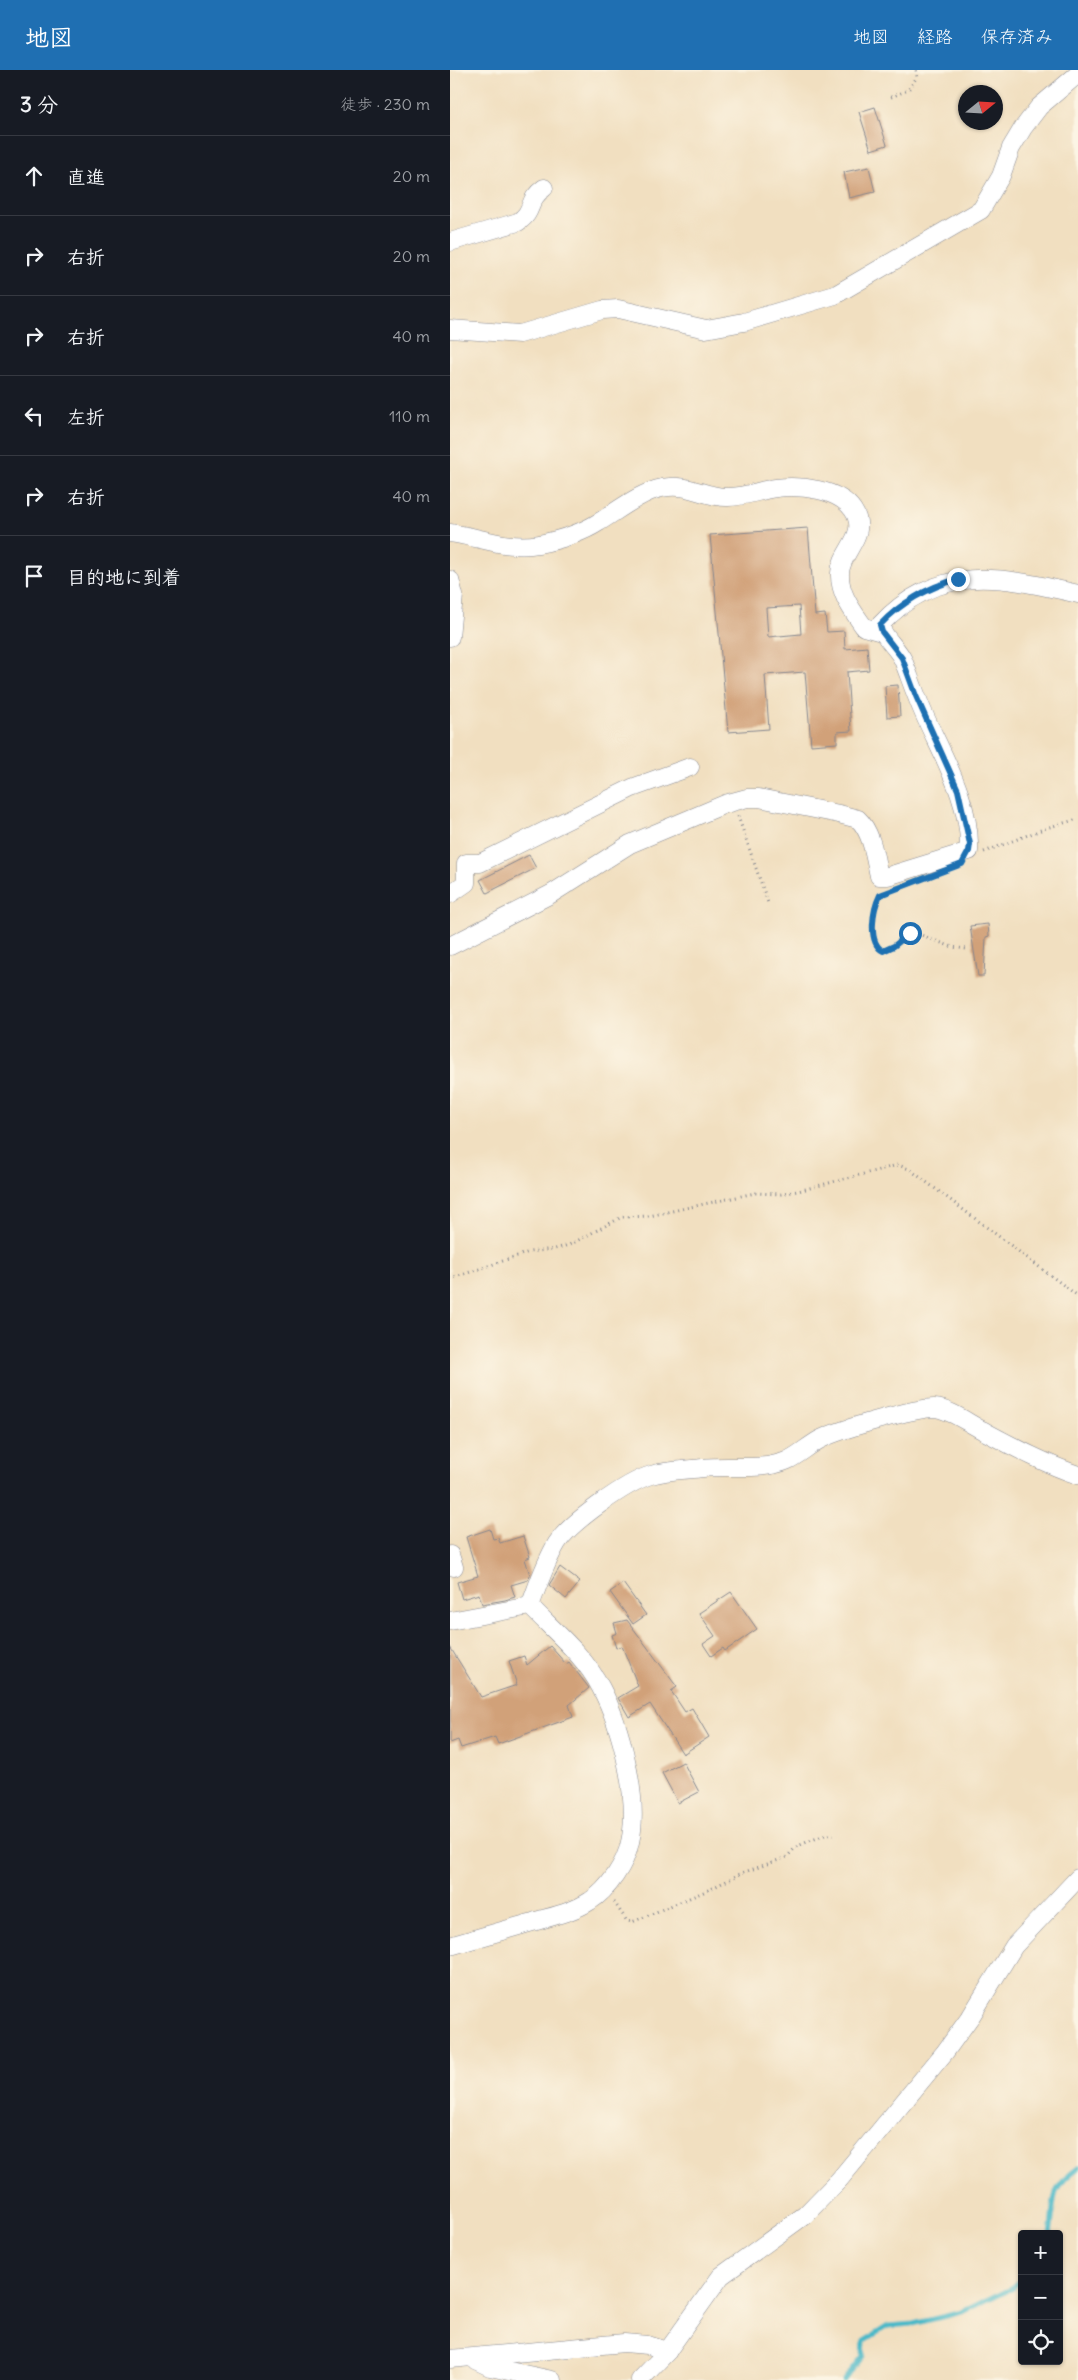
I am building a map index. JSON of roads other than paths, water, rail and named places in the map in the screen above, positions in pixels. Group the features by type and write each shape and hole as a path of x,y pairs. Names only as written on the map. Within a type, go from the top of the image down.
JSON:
{"street":[{"path":"450,329 520,334 602,310 618,309 706,329 744,322 835,295 981,210 1001,176 1011,148 1023,128 1039,107 1078,74"},
{"path":"450,242 518,222 528,216 533,198 544,188"},
{"path":"450,533 523,546 540,544 585,530 660,488 682,486 727,498 776,488 800,488 820,491 838,498 847,504 857,518 858,533 841,565 840,583 850,606 864,627 882,632"},
{"path":"450,946 550,894 630,844 733,801 747,798 759,798 854,818 862,823 866,831 879,876 888,876 969,851 964,808 952,774 916,696 902,658 882,632 880,625 902,605 936,586 958,579 1010,580 1078,594"},
{"path":"450,580 454,595 450,636"},
{"path":"450,894 466,883 458,878 466,863 480,863 632,788 690,768"},
{"path":"530,1606 544,1570 558,1542 572,1526 642,1478 653,1474 704,1468 774,1465 788,1460 823,1438 915,1411 934,1408 946,1411 994,1436 1078,1475"},
{"path":"450,1621 530,1606"},
{"path":"450,1946 570,1911 591,1900 605,1886 620,1866 630,1843 633,1809 622,1742 601,1687 577,1654 530,1606"},
{"path":"640,2380 668,2351 721,2276 805,2215 839,2180 945,2052 971,2016 1014,1946 1078,1878"},
{"path":"450,2359 624,2343 648,2344 668,2351"},
{"path":"472,2358 490,2367 552,2380"}],"waterway":[{"path":"1050,2230 1053,2204 1057,2190 1061,2183 1078,2168"},
{"path":"844,2380 863,2356 864,2341 888,2326 913,2324 962,2312 1013,2287 1018,2283"}]}
